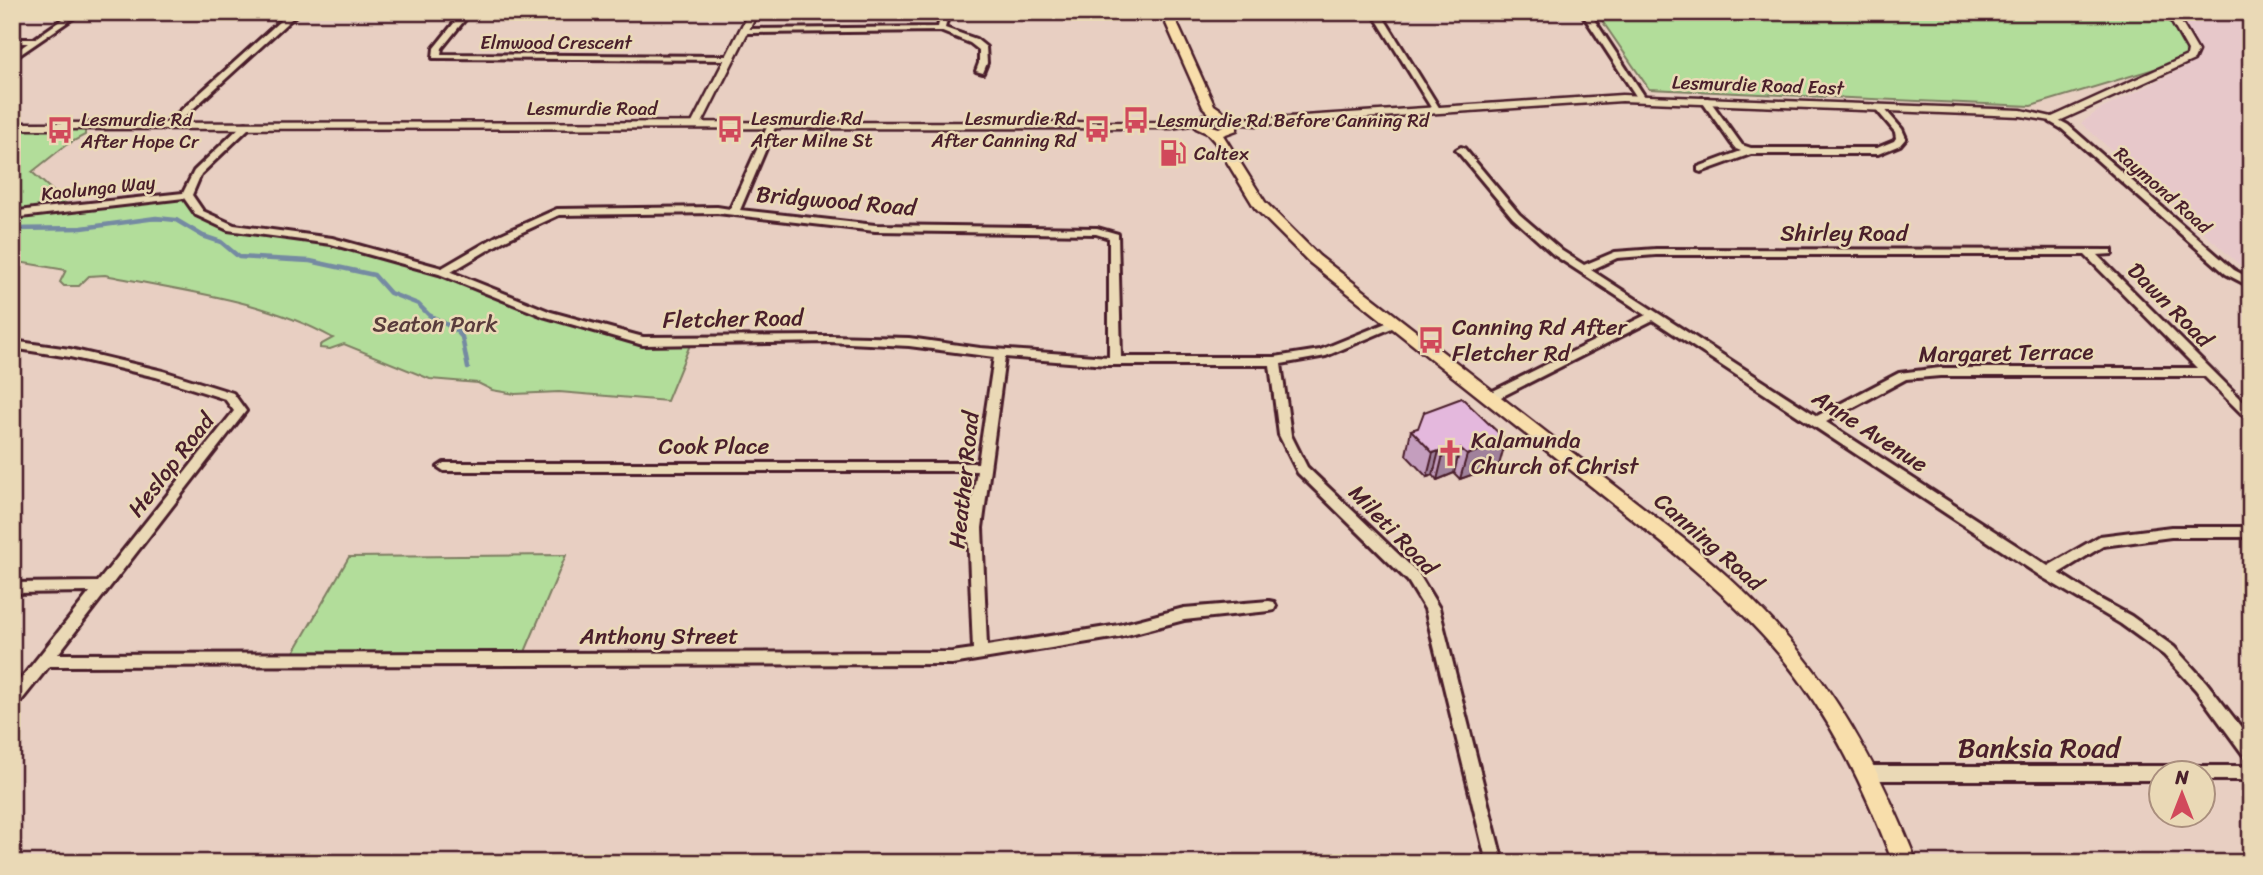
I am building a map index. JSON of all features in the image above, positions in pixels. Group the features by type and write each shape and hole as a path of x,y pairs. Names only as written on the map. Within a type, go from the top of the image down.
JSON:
{"main road":[{"name":"Canning Road","path":"1166,12 1206,121 1228,128 1244,182 1273,221 1314,259 1691,555 1766,625 1826,701 1869,773 1905,863"},
{"name":"Lesmurdie Road","path":"12,126 1171,125 1206,121"},
{"path":"1206,121 1228,128"}],"street":[{"path":"12,58 78,12"},
{"path":"169,126 295,12"},
{"name":"Elmwood Crescent","path":"467,12 438,48 436,56 730,58"},
{"path":"695,125 754,12"},
{"path":"941,29 945,12"},
{"path":"1376,12 1436,109"},
{"path":"1586,12 1641,97"},
{"path":"2053,120 2192,58 2193,51 2170,12"},
{"path":"2231,12 2251,18"},
{"path":"744,31 941,29 973,41 983,49 980,71"},
{"path":"12,41 34,41"},
{"name":"Lesmurdie Road East","path":"1228,128 1257,122 1641,97 2024,113 2053,120"},
{"path":"1705,100 1739,147 1749,150 1878,151 1889,148 1901,138 1899,131 1879,108"},
{"name":"Raymond Road","path":"2053,120 2066,128 2230,272 2251,284"},
{"path":"734,211 772,125"},
{"path":"187,195 197,173 246,126"},
{"name":"Anne Avenue","path":"1461,150 1516,216 1558,253 2048,573 2126,620 2169,652 2201,686 2251,752"},
{"path":"1701,169 1749,150"},
{"name":"Kaolunga Way","path":"12,215 69,206 142,202 187,195"},
{"name":"Fletcher Road","path":"187,195 199,213 232,228 332,241 443,272 547,314 643,341 909,342 1000,353 1115,361 1275,361 1322,353 1395,323"},
{"name":"Bridgwood Road","path":"443,272 501,238 557,212 734,211 855,227 1097,231 1114,236 1115,361"},
{"name":"Shirley Road","path":"1584,269 1615,255 1656,251 2108,252"},
{"name":"Dawn Road","path":"2089,253 2251,416"},
{"path":"1491,397 1655,315"},
{"name":"Heslop Road","path":"12,344 70,353 159,374 229,396 240,411 12,702"},
{"name":"Heather Road","path":"980,653 975,528 1000,353"},
{"name":"Mileti Road","path":"1275,361 1285,435 1302,470 1407,571 1432,608 1495,863"},
{"name":"Margaret Terrace","path":"1816,422 1903,376 1940,372 2207,372"},
{"name":"Cook Place","path":"444,467 984,467"},
{"path":"2048,573 2100,541 2171,531 2251,531"},
{"path":"12,588 102,587"},
{"name":"Anthony Street","path":"45,660 939,658 1119,631 1184,614 1269,606"},
{"name":"Banksia Road","path":"1869,773 2251,773"}],"shaded area":[{"path":"2175,12 2200,12 2251,24 2251,275 2081,123 2099,110 2189,65 2199,55"}],"green space":[{"path":"1596,12 2166,12 2191,58 2031,106 1649,89"},
{"name":"Seaton Park","path":"12,126 85,130 85,135 66,145 32,172 69,206 187,195 199,213 232,228 333,241 443,272 547,314 643,341 692,340 667,401 559,392 515,394 492,390 478,383 430,379 344,344 330,349 320,348 320,345 333,338 279,314 222,298 105,275 89,276 79,286 64,286 60,282 66,270 12,261"},
{"path":"566,555 522,659 290,659 349,557"}],"building":[{"path":"1462,398 1506,440 1467,455 1460,449 1443,455 1439,451 1433,453 1411,430 1418,428 1424,412"}],"waterway":[{"path":"12,229 82,228 156,218 176,220 203,236 221,242 239,257 310,261 374,275 390,293 418,304 429,315 455,329 462,337 468,368"},
{"path":"151,219 163,219"}],"place":[{"name":"Lesmurdie Rd Before Canning Rd","path":"1136,120"},
{"name":"Lesmurdie Rd After Milne St","path":"730,129"},
{"name":"Lesmurdie Rd After Canning Rd","path":"1097,129"},
{"name":"Lesmurdie Rd After Hope Cr","path":"60,130"},
{"name":"Caltex","path":"1173,153"},
{"name":"Canning Rd After Fletcher Rd","path":"1431,340"},
{"name":"Kalamunda Church of Christ","path":"1450,453"}]}
